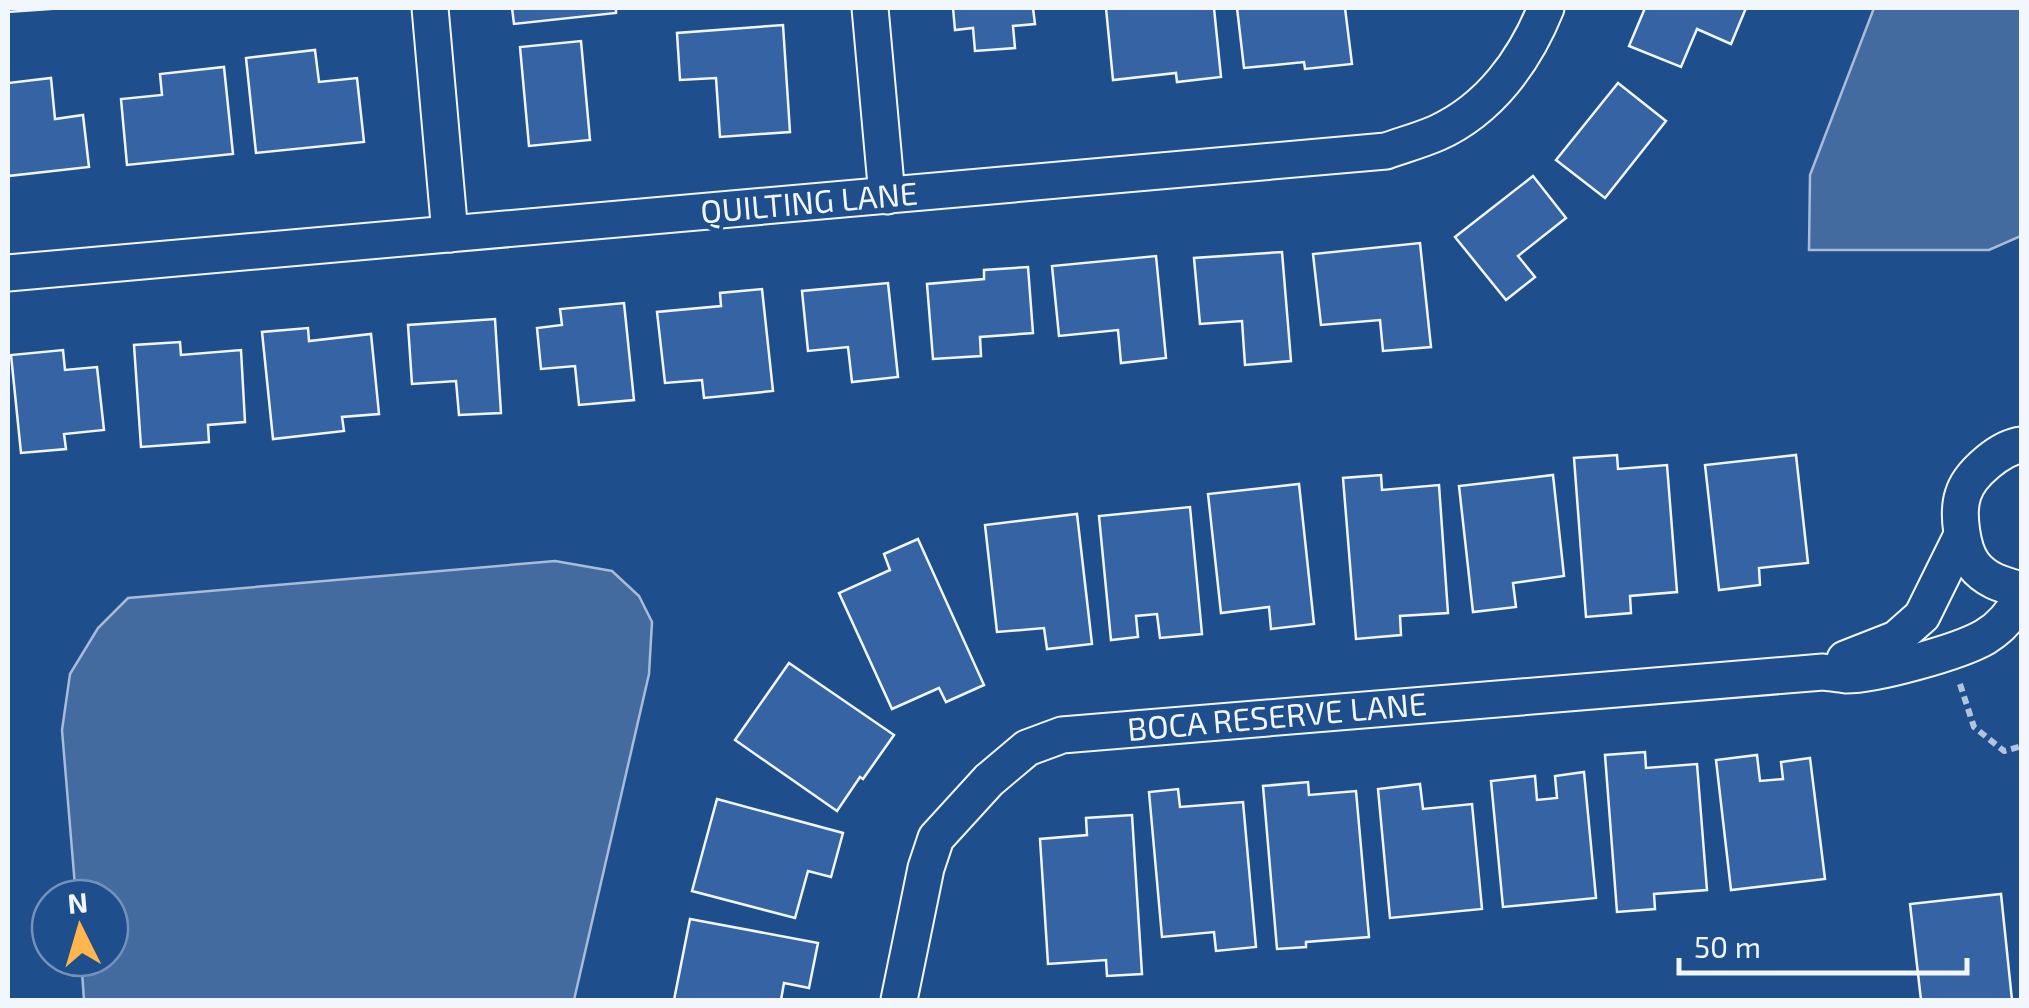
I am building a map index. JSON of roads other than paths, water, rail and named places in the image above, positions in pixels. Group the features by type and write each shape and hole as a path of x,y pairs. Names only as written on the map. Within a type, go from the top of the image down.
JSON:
{"street":[{"path":"430,8 450,234"},
{"path":"870,8 887,196"},
{"name":"QUILTING LANE","path":"8,272 1386,151 1438,133 1484,102 1520,60 1546,8"},
{"name":"BOCA RESERVE LANE","path":"1822,672 1848,657 1896,639 1922,616 1961,537 1963,495 1982,466 2022,444"},
{"name":"BOCA RESERVE LANE","path":"899,1000 926,868 936,838 989,780 1027,748 1062,735 1822,672 1871,672 1986,637 2012,614 2022,593 1994,583 1973,564 1961,537"}],"water":[{"path":"1874,8 2021,8 2021,236 1989,250 1809,250 1810,175"},
{"path":"555,561 612,571 639,596 652,622 649,674 574,1000 84,1000 82,978 130,978 130,878 74,878 62,730 70,674 98,628 128,598"}]}
